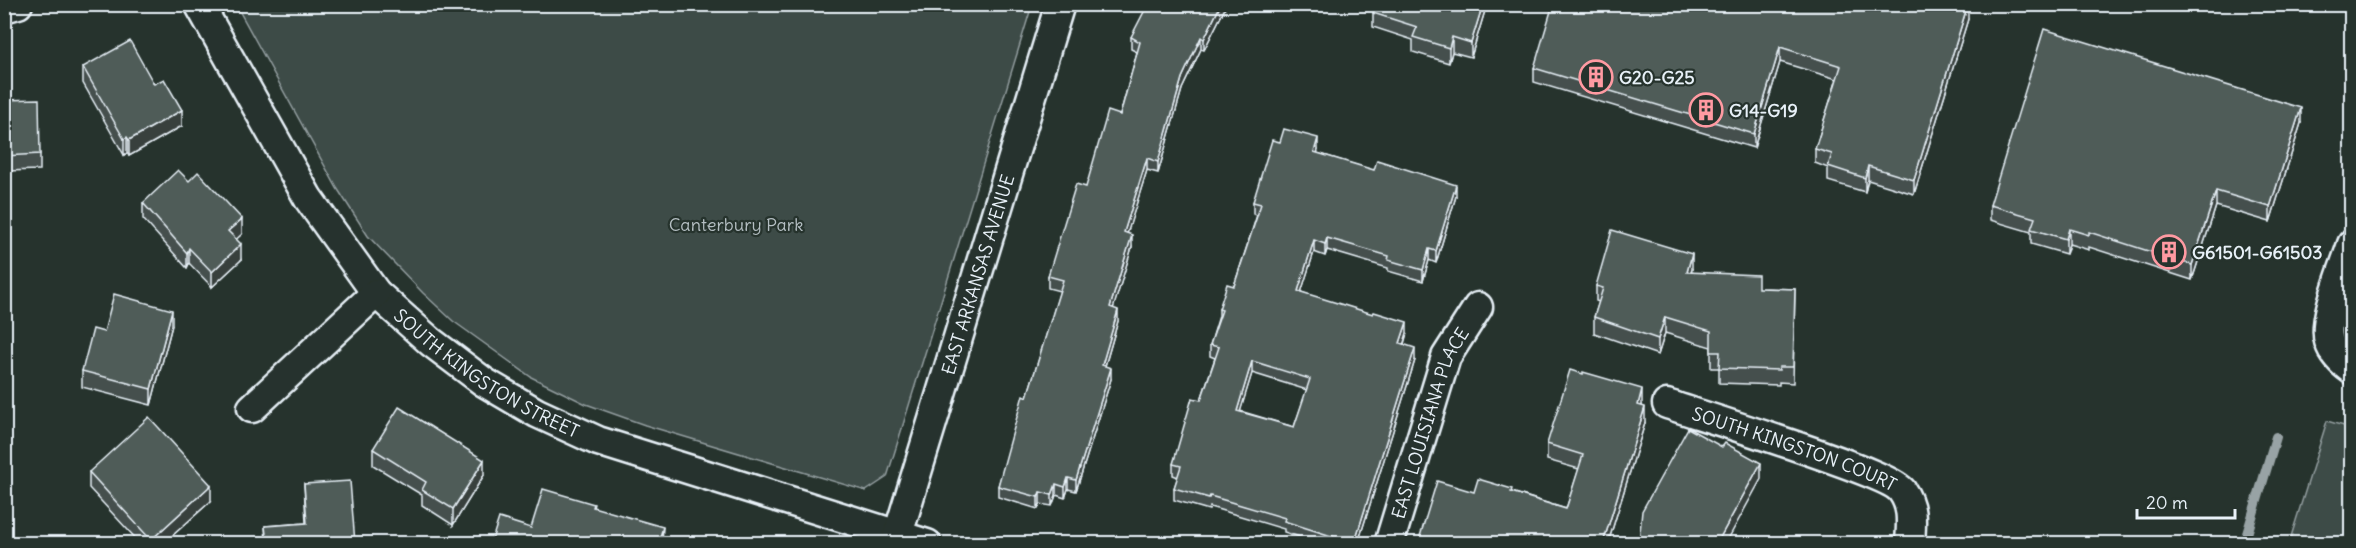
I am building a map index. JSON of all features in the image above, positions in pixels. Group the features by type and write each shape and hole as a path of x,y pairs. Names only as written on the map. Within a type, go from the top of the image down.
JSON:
{"street":[{"path":"4,8 18,4"},
{"name":"SOUTH KINGSTON STREET","path":"199,4 308,198 376,293 431,342 484,382 537,413 598,441 897,539 927,543"},
{"name":"EAST ARKANSAS AVENUE","path":"897,539 1060,4"},
{"path":"2345,365 2328,339 2327,327 2331,306 2352,244"},
{"path":"252,408 376,293"},
{"name":"EAST LOUISIANA PLACE","path":"1389,543 1446,357 1478,307"},
{"name":"SOUTH KINGSTON COURT","path":"1667,404 1869,472 1901,489 1912,512 1910,543"}],"green space":[{"name":"Canterbury Park","path":"236,5 1032,5 887,477 866,491 645,425 586,404 531,377 453,321 368,236 337,188"},
{"path":"2327,421 2351,428 2351,543 2289,543"}],"building":[{"path":"1156,4 1221,4 1204,39 1201,37 1182,78 1158,162 1147,158 1124,232 1132,235 1110,307 1118,310 1102,365 1111,368 1076,480 1068,478 1065,487 1056,484 1052,495 1040,492 1038,497 998,486 1023,395 1027,397 1063,280 1048,276 1076,184 1086,187 1108,111 1120,115 1140,42 1131,37 1147,6 1154,9"},
{"path":"1375,4 1483,4 1471,43 1452,37 1449,48 1413,37 1417,27 1373,13"},
{"path":"1553,4 1968,4 1914,180 1868,166 1865,178 1828,166 1832,154 1815,149 1841,66 1780,47 1754,134 1534,68"},
{"path":"2044,29 2301,108 2270,207 2216,191 2192,265 2089,232 2089,235 2069,229 2066,239 2031,229 2035,218 1990,205"},
{"path":"130,41 154,84 164,79 182,110 129,140 127,137 124,139 83,67"},
{"path":"39,99 40,154 4,156 4,100"},
{"path":"1284,129 1318,138 1314,152 1374,170 1377,160 1456,185 1436,251 1429,249 1423,270 1388,260 1389,256 1327,238 1325,244 1314,240 1298,291 1407,322 1400,343 1415,348 1355,541 1342,537 1341,539 1284,521 1285,518 1210,496 1209,498 1174,488 1181,466 1173,464 1192,398 1201,400 1219,347 1210,345 1222,310 1219,309 1227,284 1234,286 1261,204 1253,202 1272,140 1280,142","holes":["1252,361 1310,379 1294,427 1237,411"]},
{"path":"178,170 189,181 198,172 242,219 228,231 241,244 212,272 189,248 187,253 143,203"},
{"path":"1612,230 1692,254 1687,272 1758,275 1758,288 1795,289 1793,367 1779,367 1779,370 1719,368 1720,352 1711,352 1711,331 1665,317 1658,339 1594,317 1603,288 1596,286"},
{"path":"114,294 172,310 151,389 82,371 93,329 104,332"},
{"path":"1570,370 1642,389 1638,405 1645,407 1603,543 1418,543 1437,481 1474,492 1478,479 1566,509 1583,455 1547,444"},
{"path":"399,407 484,460 453,509 422,490 426,482 373,449"},
{"path":"149,417 211,485 151,540 89,472"},
{"path":"1688,428 1722,447 1725,443 1761,463 1717,543 1639,543 1642,511"},
{"path":"4,480 9,490 4,491"},
{"path":"350,481 355,543 267,543 265,526 307,523 304,484"},
{"path":"543,489 594,504 593,507 663,527 658,543 491,543 499,518 531,528"}],"waterway":[{"path":"2244,544 2276,437"}],"place":[{"name":"G20-G25","path":"1596,77"},
{"name":"G14-G19","path":"1706,110"},
{"name":"G61501-G61503","path":"2169,252"}]}
